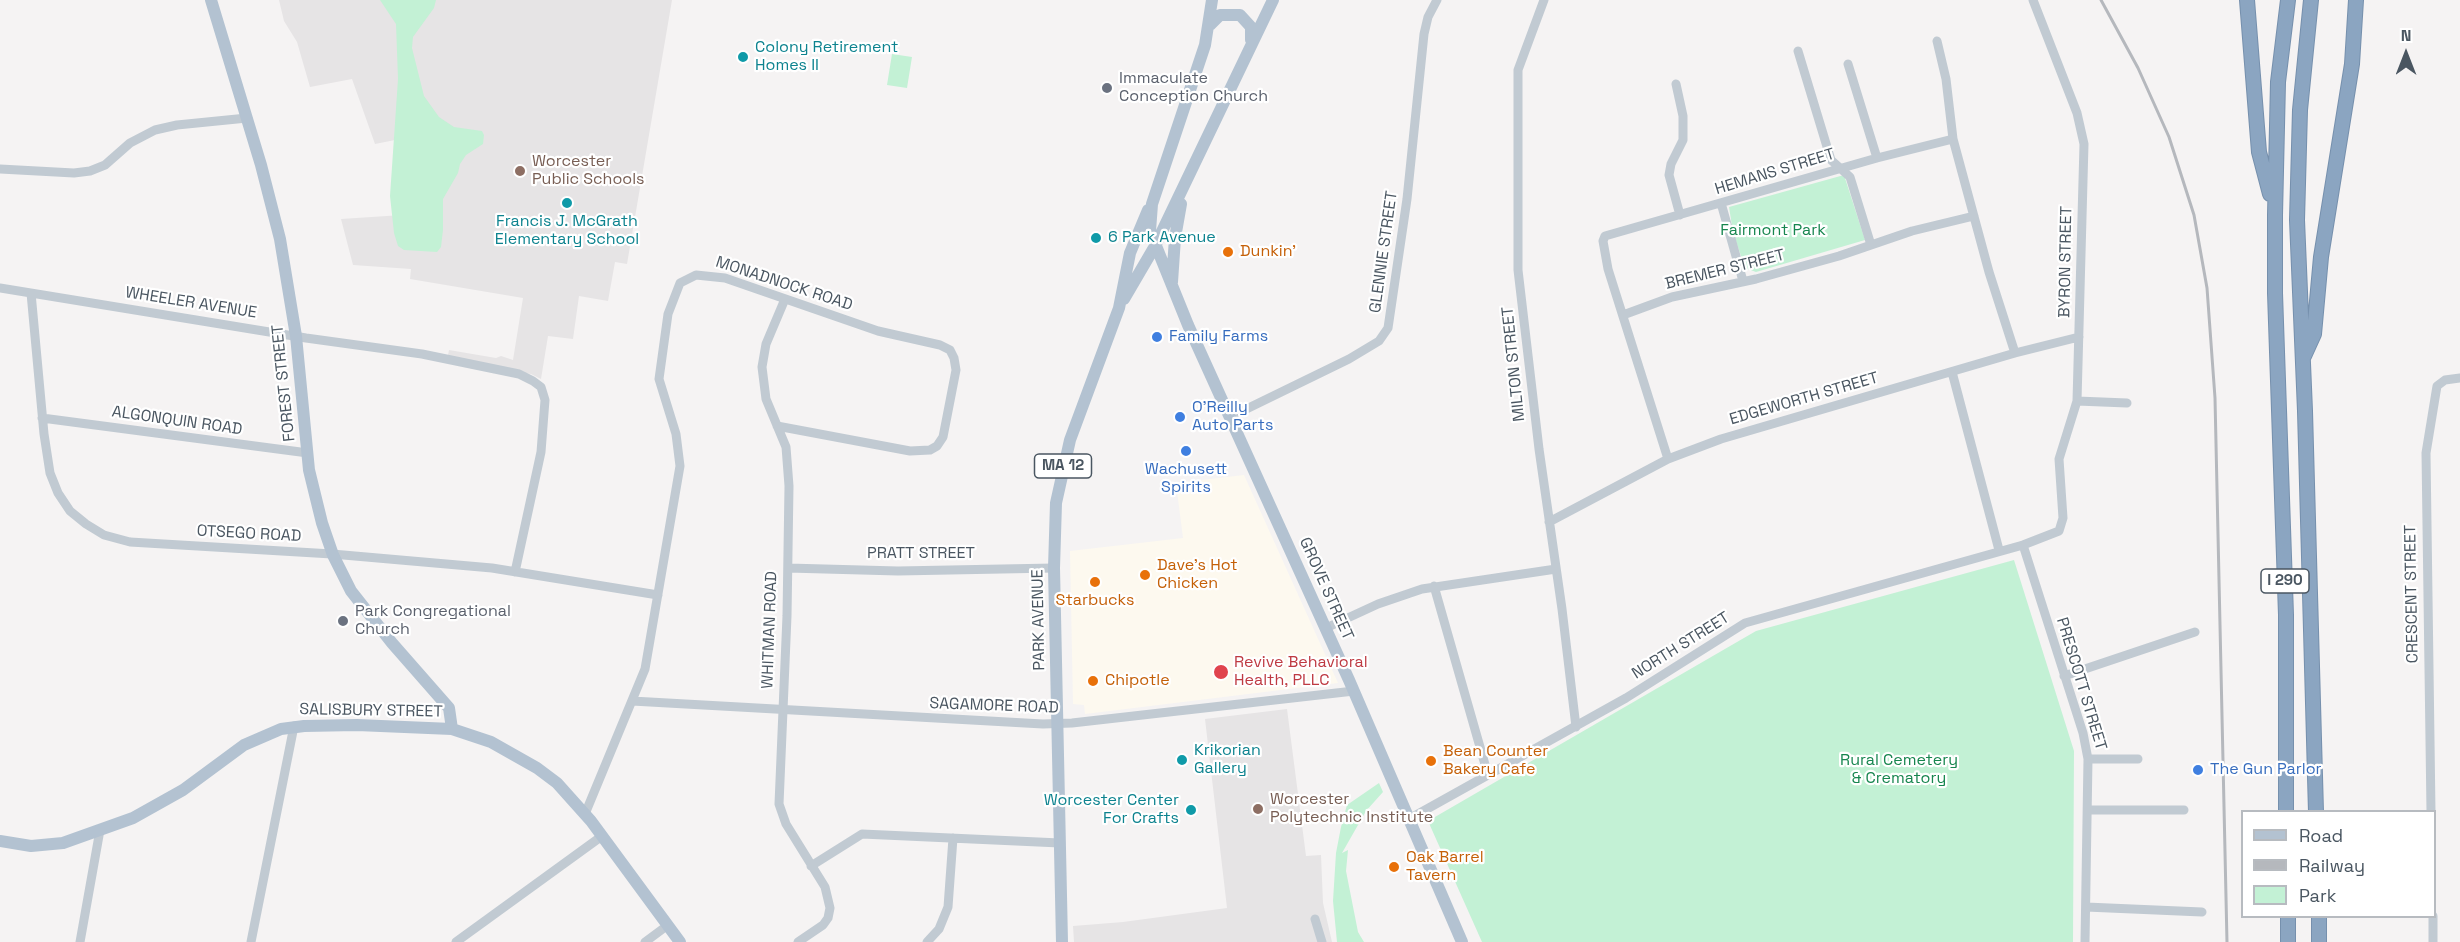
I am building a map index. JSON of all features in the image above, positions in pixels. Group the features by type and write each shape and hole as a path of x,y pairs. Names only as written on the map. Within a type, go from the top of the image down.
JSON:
{"highway":[{"path":"2247,0 2259,152 2275,214"},
{"name":"I 290","path":"2286,810 2285,604 2275,214 2278,82 2288,0"},
{"name":"I 290","path":"2311,0 2302,81 2298,157 2298,242 2316,810"},
{"path":"2303,361 2314,334 2321,257 2348,92 2356,0"},
{"path":"2355,28 2365,0"},
{"path":"2288,918 2288,942"},
{"path":"2319,918 2319,942"}],"main road":[{"name":"FOREST STREET","path":"211,0 247,117 280,239 296,336 309,470 322,523 333,555 351,591 370,617 450,708 452,729"},
{"name":"GROVE STREET","path":"1212,0 1210,25 1200,64 1152,204 1149,226 1188,325 1354,691 1462,942"},
{"name":"MA 12","path":"1155,246 1273,0"},
{"path":"1210,25 1220,15 1233,13 1239,15 1251,27 1251,45"},
{"name":"GROVE STREET","path":"1172,283 1176,225 1182,198 1195,160"},
{"name":"PARK AVENUE","path":"1062,942 1054,568 1055,509 1063,463 1119,308 1130,253 1143,218 1152,204"},
{"name":"PARK AVENUE","path":"1119,308 1155,246"},
{"name":"SALISBURY STREET","path":"0,841 24,846 63,843 142,815 164,803 250,741 294,726 357,725 452,729 480,737 537,768 557,783 585,814 680,942"}],"street":[{"name":"GLENNIE STREET","path":"1230,417 1356,355 1379,341 1388,328 1407,199 1424,34 1428,17 1437,0"},
{"name":"MILTON STREET","path":"1544,0 1518,70 1518,270 1576,727"},
{"name":"BYRON STREET","path":"2033,0 2078,112 2082,131 2077,401 2059,459 2063,518 2060,530"},
{"path":"1937,41 1946,79 1953,140 2015,353"},
{"path":"1798,51 1831,160 1850,177 1871,244"},
{"path":"1848,64 1877,158"},
{"path":"1676,84 1683,116 1683,140 1671,164 1669,175 1680,215"},
{"path":"0,169 74,173 90,171 105,165 126,147 151,131 177,125 247,117"},
{"name":"HEMANS STREET","path":"1623,315 1607,263 1603,240 1605,236 1877,158 1953,140"},
{"path":"1721,203 1743,281"},
{"name":"BREMER STREET","path":"1623,315 1672,297 1839,256 1912,231 1974,216"},
{"name":"MONADNOCK ROAD","path":"585,814 645,669 680,466 676,434 659,379 668,314 676,289 682,280 710,275 882,332 940,345 953,354 956,370 942,440 928,451 910,451 777,426"},
{"name":"WHEELER AVENUE","path":"0,288 422,354 519,374 539,385 545,400 541,452 515,572"},
{"name":"OTSEGO ROAD","path":"31,293 48,465 58,493 75,516 104,535 130,542 333,555 515,572 657,595"},
{"name":"WHITMAN ROAD","path":"785,299 766,344 762,367 766,399 787,457 788,568 779,804 786,824 827,893 830,913 823,925 798,942"},
{"path":"1623,315 1668,459"},
{"name":"EDGEWORTH STREET","path":"1549,522 1668,459 1721,439 2015,353 2079,337"},
{"path":"1952,372 1999,550"},
{"name":"CRESCENT STREET","path":"2431,810 2426,453 2438,386 2444,381 2460,378"},
{"path":"2077,401 2127,403"},
{"name":"ALGONQUIN ROAD","path":"42,418 308,453"},
{"name":"NORTH STREET","path":"1409,819 1655,681 1744,623 1999,550 2024,545 2060,530"},
{"name":"PRESCOTT STREET","path":"2024,545 2088,759 2085,942"},
{"name":"PRATT STREET","path":"788,568 897,571 1054,568"},
{"path":"1326,628 1396,597 1434,586 1556,569"},
{"path":"1434,586 1488,775"},
{"path":"2064,676 2195,632"},
{"name":"SAGAMORE ROAD","path":"632,701 1057,723 1354,691"},
{"path":"251,942 294,726"},
{"path":"2088,759 2138,759"},
{"path":"2088,810 2184,810"},
{"path":"80,942 100,830"},
{"path":"811,866 862,834 1060,843"},
{"path":"456,942 602,836"},
{"path":"927,942 939,929 948,907 953,838"},
{"path":"2086,907 2202,912"},
{"path":"2433,918 2433,942"},
{"path":"1315,919 1322,942"},
{"path":"645,942 668,925"}],"shaded area":[{"name":"Worcester Public Schools","path":"279,0 672,0 627,264 615,262 608,301 579,296 573,339 548,336 541,379 531,374 447,360 449,350 496,358 501,356 513,360 523,298 410,279 411,269 353,265 341,219 402,215 395,140 375,144 352,79 310,87 297,42 284,21"},
{"path":"1244,475 1338,683 1085,714 1084,705 1073,704 1070,551 1183,538 1176,483"},
{"name":"Worcester Polytechnic Institute","path":"1287,709 1306,856 1321,855 1323,903 1332,942 1074,942 1073,926 1123,922 1227,908 1205,719"}],"green space":[{"path":"380,0 436,0 434,8 413,37 412,48 424,96 439,117 454,127 482,131 484,135 483,144 466,155 460,164 458,173 443,199 443,230 441,247 437,252 404,250 398,246 394,233 390,196 398,79 396,24"},
{"path":"892,54 912,57 907,88 887,85"},
{"name":"Fairmont Park","path":"1844,175 1865,240 1756,272 1745,268 1733,232 1729,207"},
{"name":"Rural Cemetery & Crematory","path":"2014,560 2074,751 2073,942 1482,942 1428,821 1756,631"},
{"path":"1379,783 1383,792 1366,811 1342,853 1348,850 1346,871 1358,932 1364,942 1337,942 1333,901 1336,853 1341,827 1347,805"}],"railway":[{"path":"2101,0 2138,68 2169,137 2194,215 2207,288 2215,398 2227,942"}],"place":[{"name":"Colony Retirement Homes II","path":"743,57"},
{"name":"Immaculate Conception Church","path":"1107,88"},
{"name":"Worcester Public Schools","path":"520,171"},
{"name":"Francis J. McGrath Elementary School","path":"567,203"},
{"name":"6 Park Avenue","path":"1096,238"},
{"name":"Dunkin'","path":"1228,252"},
{"name":"Family Farms","path":"1157,337"},
{"name":"O'Reilly Auto Parts","path":"1180,417"},
{"name":"Wachusett Spirits","path":"1186,451"},
{"name":"Dave's Hot Chicken","path":"1145,575"},
{"name":"Starbucks","path":"1095,582"},
{"name":"Park Congregational Church","path":"343,621"},
{"name":"Revive Behavioral Health, PLLC","path":"1221,672"},
{"name":"Chipotle","path":"1093,681"},
{"name":"Krikorian Gallery","path":"1182,760"},
{"name":"Bean Counter Bakery Cafe","path":"1431,761"},
{"name":"The Gun Parlor","path":"2198,770"},
{"name":"Worcester Polytechnic Institute","path":"1258,809"},
{"name":"Worcester Center For Crafts","path":"1191,810"},
{"name":"Oak Barrel Tavern","path":"1394,867"}]}
